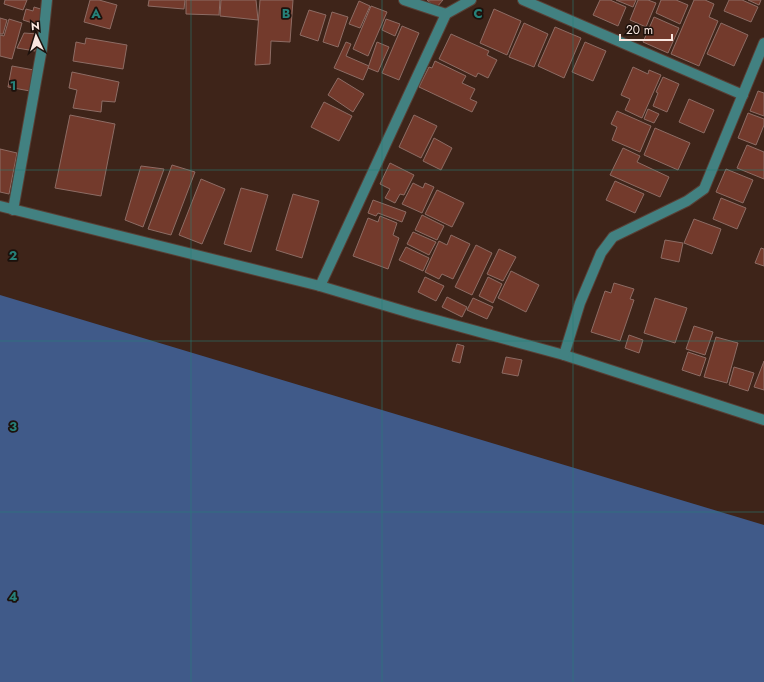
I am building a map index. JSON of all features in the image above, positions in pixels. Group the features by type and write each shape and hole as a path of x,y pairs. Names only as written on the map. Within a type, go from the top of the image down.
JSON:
{"street":[{"path":"13,210 42,48 47,0"},
{"path":"404,0 446,14"},
{"path":"523,0 743,95"},
{"path":"320,286 446,14 469,1"},
{"path":"564,355 580,303 601,253 613,237 687,201 704,189 764,43"},
{"path":"0,206 320,286 414,314 564,355 764,420"}],"water":[{"path":"0,295 764,525 764,682 0,682"}],"building":[{"path":"5,0 27,0 23,10 4,4"},
{"path":"90,0 99,0 117,5 110,29 84,22"},
{"path":"149,0 185,0 184,9 148,6"},
{"path":"186,0 220,0 219,15 186,14"},
{"path":"221,0 256,0 258,20 220,16"},
{"path":"260,0 293,0 290,42 271,41 270,64 255,65"},
{"path":"427,0 443,0 436,8"},
{"path":"600,0 610,0 626,7 618,26 593,15"},
{"path":"616,0 636,0 633,7"},
{"path":"638,0 648,0 656,3 646,27 630,20"},
{"path":"661,0 676,0 688,5 680,24 656,13"},
{"path":"694,0 705,0 714,4 709,17 718,21 699,66 671,54"},
{"path":"729,0 742,0 758,7 751,22 724,11"},
{"path":"748,0 761,0 759,5"},
{"path":"359,1 370,6 360,28 349,24"},
{"path":"371,6 387,12 368,56 353,49"},
{"path":"34,7 44,10 39,25 23,20 26,9 33,11"},
{"path":"494,9 521,21 507,55 480,43"},
{"path":"309,10 326,15 318,41 300,35"},
{"path":"332,12 348,17 338,47 323,42"},
{"path":"654,17 679,28 668,53 643,42"},
{"path":"0,18 7,20 3,34 0,34"},
{"path":"9,19 22,23 12,59 0,56 0,35 4,36"},
{"path":"386,19 400,24 395,36 382,30"},
{"path":"524,23 548,34 534,67 509,57"},
{"path":"721,23 748,35 734,66 707,54"},
{"path":"402,26 419,33 399,80 382,73"},
{"path":"555,27 581,38 564,78 538,66"},
{"path":"24,33 38,34 35,51 17,48"},
{"path":"451,34 489,51 487,55 497,60 488,78 478,73 476,77 439,59"},
{"path":"86,38 127,45 123,69 73,61 76,42 85,44"},
{"path":"346,42 351,44 346,56 369,66 363,80 334,68"},
{"path":"377,42 389,47 378,72 368,68"},
{"path":"585,42 606,51 593,81 572,72"},
{"path":"435,61 466,76 462,83 475,89 470,99 477,102 472,112 419,87 429,67 432,68"},
{"path":"12,66 34,70 30,91 8,87"},
{"path":"633,67 648,74 649,70 661,75 642,118 625,110 630,99 621,95"},
{"path":"72,72 119,82 115,102 102,101 101,112 73,108 77,90 69,88"},
{"path":"663,77 679,84 667,112 653,106 658,93 656,92"},
{"path":"338,78 364,94 353,112 328,95"},
{"path":"758,91 764,93 764,116 750,111"},
{"path":"689,99 714,110 704,133 679,122"},
{"path":"324,102 352,116 339,141 311,127"},
{"path":"648,109 659,114 654,123 644,119"},
{"path":"617,111 651,126 640,152 612,140 617,127 611,124"},
{"path":"748,113 764,119 764,125 756,145 738,138"},
{"path":"70,115 115,124 101,196 55,188"},
{"path":"414,115 437,126 421,158 399,147"},
{"path":"655,128 690,143 678,170 644,155"},
{"path":"434,138 452,148 441,170 423,161"},
{"path":"747,145 764,152 764,179 737,168"},
{"path":"623,148 640,156 637,162 669,177 660,197 610,175"},
{"path":"0,149 17,153 9,194 0,192"},
{"path":"390,163 414,175 404,195 400,194 395,203 385,198 390,189 380,184"},
{"path":"172,165 195,172 171,235 148,229"},
{"path":"141,166 164,169 143,227 125,220"},
{"path":"726,169 753,180 743,203 716,192"},
{"path":"201,179 225,189 202,244 179,235"},
{"path":"615,181 644,194 635,213 606,200"},
{"path":"413,183 423,188 425,183 434,187 422,213 402,204"},
{"path":"241,188 268,195 251,252 224,244"},
{"path":"437,190 464,203 452,227 425,214"},
{"path":"293,194 319,201 302,258 276,250"},
{"path":"721,198 746,208 737,229 713,219"},
{"path":"373,200 406,212 402,222 378,213 376,216 368,213"},
{"path":"422,215 444,226 437,240 415,230"},
{"path":"380,216 397,223 393,235 399,238 388,269 353,256 368,218 378,222"},
{"path":"694,219 721,229 712,254 684,243"},
{"path":"413,232 436,242 429,255 407,244"},
{"path":"451,235 470,244 453,279 442,274 439,279 425,272 439,241 447,245"},
{"path":"665,240 683,243 679,262 661,258"},
{"path":"476,245 492,253 472,295 455,287"},
{"path":"406,247 429,258 423,271 399,260"},
{"path":"761,248 764,249 764,266 755,263"},
{"path":"499,249 516,257 503,281 487,274"},
{"path":"511,271 539,285 526,312 498,298"},
{"path":"425,277 444,286 436,301 418,292"},
{"path":"488,277 502,284 493,303 479,296"},
{"path":"614,283 634,289 630,299 634,300 620,341 591,332 605,291 611,293"},
{"path":"447,297 467,307 462,317 442,307"},
{"path":"473,298 493,307 487,319 467,310"},
{"path":"655,298 687,308 675,343 644,333"},
{"path":"694,326 713,332 705,355 686,349"},
{"path":"629,335 643,340 639,353 625,348"},
{"path":"716,337 738,343 727,383 704,377"},
{"path":"457,344 464,346 460,363 452,361"},
{"path":"688,352 706,358 700,376 682,370"},
{"path":"506,357 522,360 518,376 502,373"},
{"path":"764,361 764,390 754,387"},
{"path":"734,367 754,373 748,391 729,385"}]}
